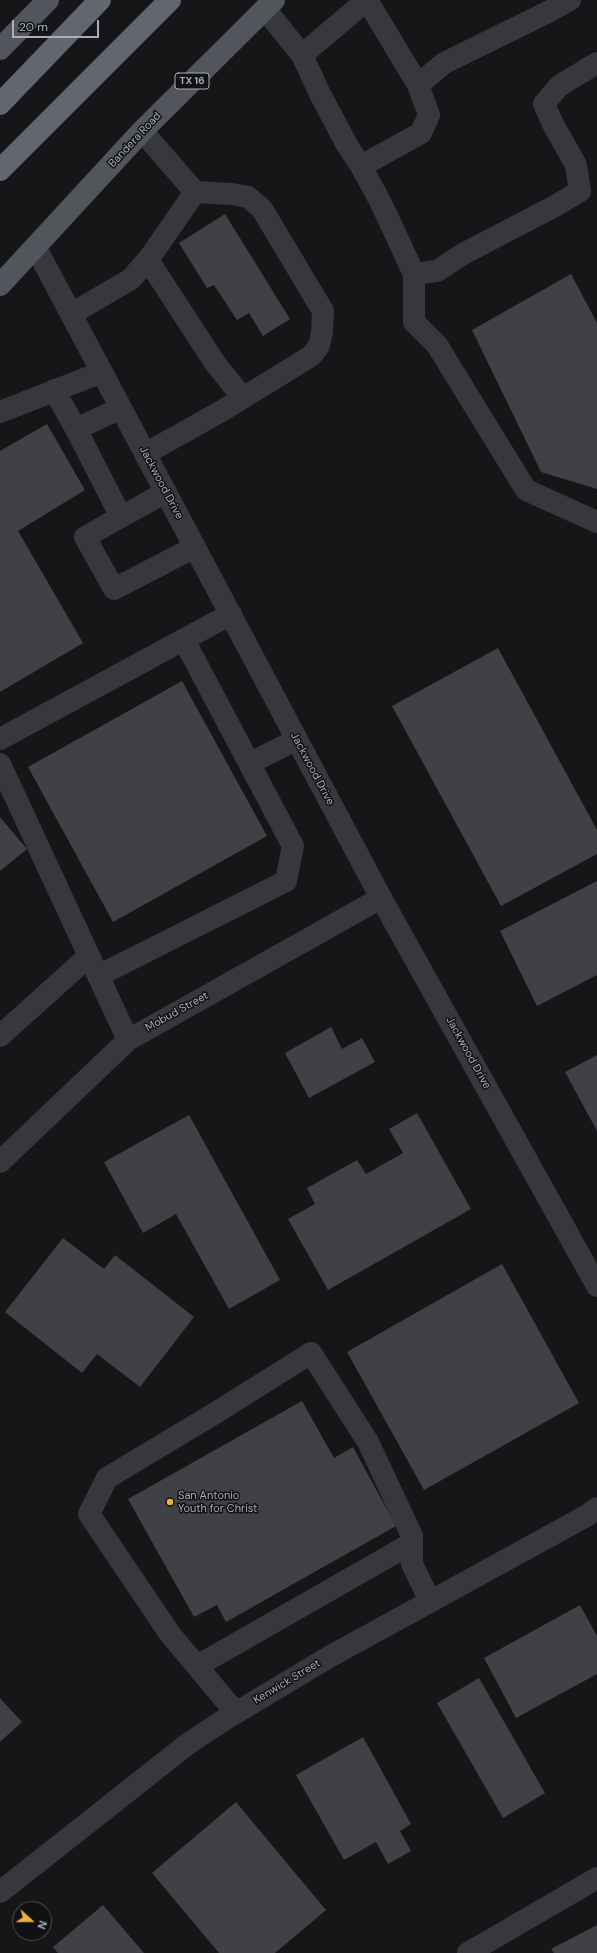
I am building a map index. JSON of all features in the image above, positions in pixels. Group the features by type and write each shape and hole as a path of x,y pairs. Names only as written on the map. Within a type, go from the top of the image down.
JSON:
{"highway":[{"path":"0,104 100,0"},
{"path":"0,170 170,0"}],"main road":[{"path":"0,49 48,0"},
{"name":"Bandera Road","path":"0,285 36,248 142,131 270,5"}],"street":[{"path":"302,54 367,0 418,85 429,115 421,133 361,166"},
{"path":"418,85 444,63 570,0"},
{"path":"270,5 302,54 319,92 347,145 382,203 414,274 414,322 437,345 526,490 597,522"},
{"path":"414,274 437,271 463,254 589,188 553,124 544,104 559,86 597,63"},
{"path":"142,131 195,192 232,194 248,197 262,209 323,311 322,332 318,346 310,356 243,398 145,454"},
{"path":"71,314 131,279 148,260 195,192"},
{"name":"Jackwood Drive","path":"36,248 381,898 597,1286"},
{"path":"148,260 215,363 243,398"},
{"path":"0,412 102,372"},
{"path":"54,390 76,429 121,517"},
{"path":"76,429 121,408"},
{"path":"166,492 85,537 114,589 196,547"},
{"path":"0,739 231,614"},
{"path":"0,1036 94,966 286,881 294,846 184,640"},
{"path":"250,764 296,740"},
{"path":"0,764 128,1040"},
{"name":"Mobud Street","path":"2,1156 128,1040 381,898"},
{"path":"236,1713 170,1634 89,1514 107,1478 311,1353 368,1442 412,1536 412,1564 430,1601"},
{"name":"Kenwick Street","path":"0,1892 189,1744 236,1713 329,1657 588,1515 597,1508"},
{"path":"197,1666 412,1543"},
{"path":"468,1953 597,1878"}],"building":[{"path":"225,214 290,319 263,336 249,313 237,320 214,285 207,288 179,243"},
{"path":"571,274 597,323 597,489 541,472 472,330"},
{"path":"47,424 85,490 18,531 83,643 0,692 0,451"},
{"path":"498,648 597,830 597,854 501,906 392,706"},
{"path":"182,681 267,836 113,922 28,767"},
{"path":"0,817 27,849 0,871"},
{"path":"597,881 597,975 537,1006 500,931"},
{"path":"331,1027 342,1049 362,1038 375,1062 309,1098 285,1053"},
{"path":"597,1055 597,1131 565,1072"},
{"path":"417,1113 471,1209 328,1290 288,1219 315,1204 307,1188 357,1160 366,1174 403,1153 389,1129"},
{"path":"189,1115 280,1280 229,1309 176,1214 143,1233 104,1162"},
{"path":"63,1238 104,1269 115,1255 194,1317 140,1387 97,1354 82,1373 5,1312"},
{"path":"502,1264 579,1403 424,1490 347,1352"},
{"path":"302,1401 334,1458 353,1447 396,1526 226,1622 217,1605 194,1617 128,1499"},
{"path":"580,1605 597,1636 597,1674 516,1718 484,1658"},
{"path":"479,1678 545,1793 503,1818 437,1703"},
{"path":"0,1698 22,1722 0,1742"},
{"path":"363,1737 411,1824 400,1831 411,1851 388,1864 376,1842 344,1860 296,1775"},
{"path":"236,1802 326,1910 275,1953 219,1953 152,1873"},
{"path":"103,1905 144,1953 58,1953 53,1947"},
{"path":"597,1925 597,1953 554,1953 551,1949"}],"place":[{"name":"San Antonio Youth for Christ","path":"170,1502"}]}
